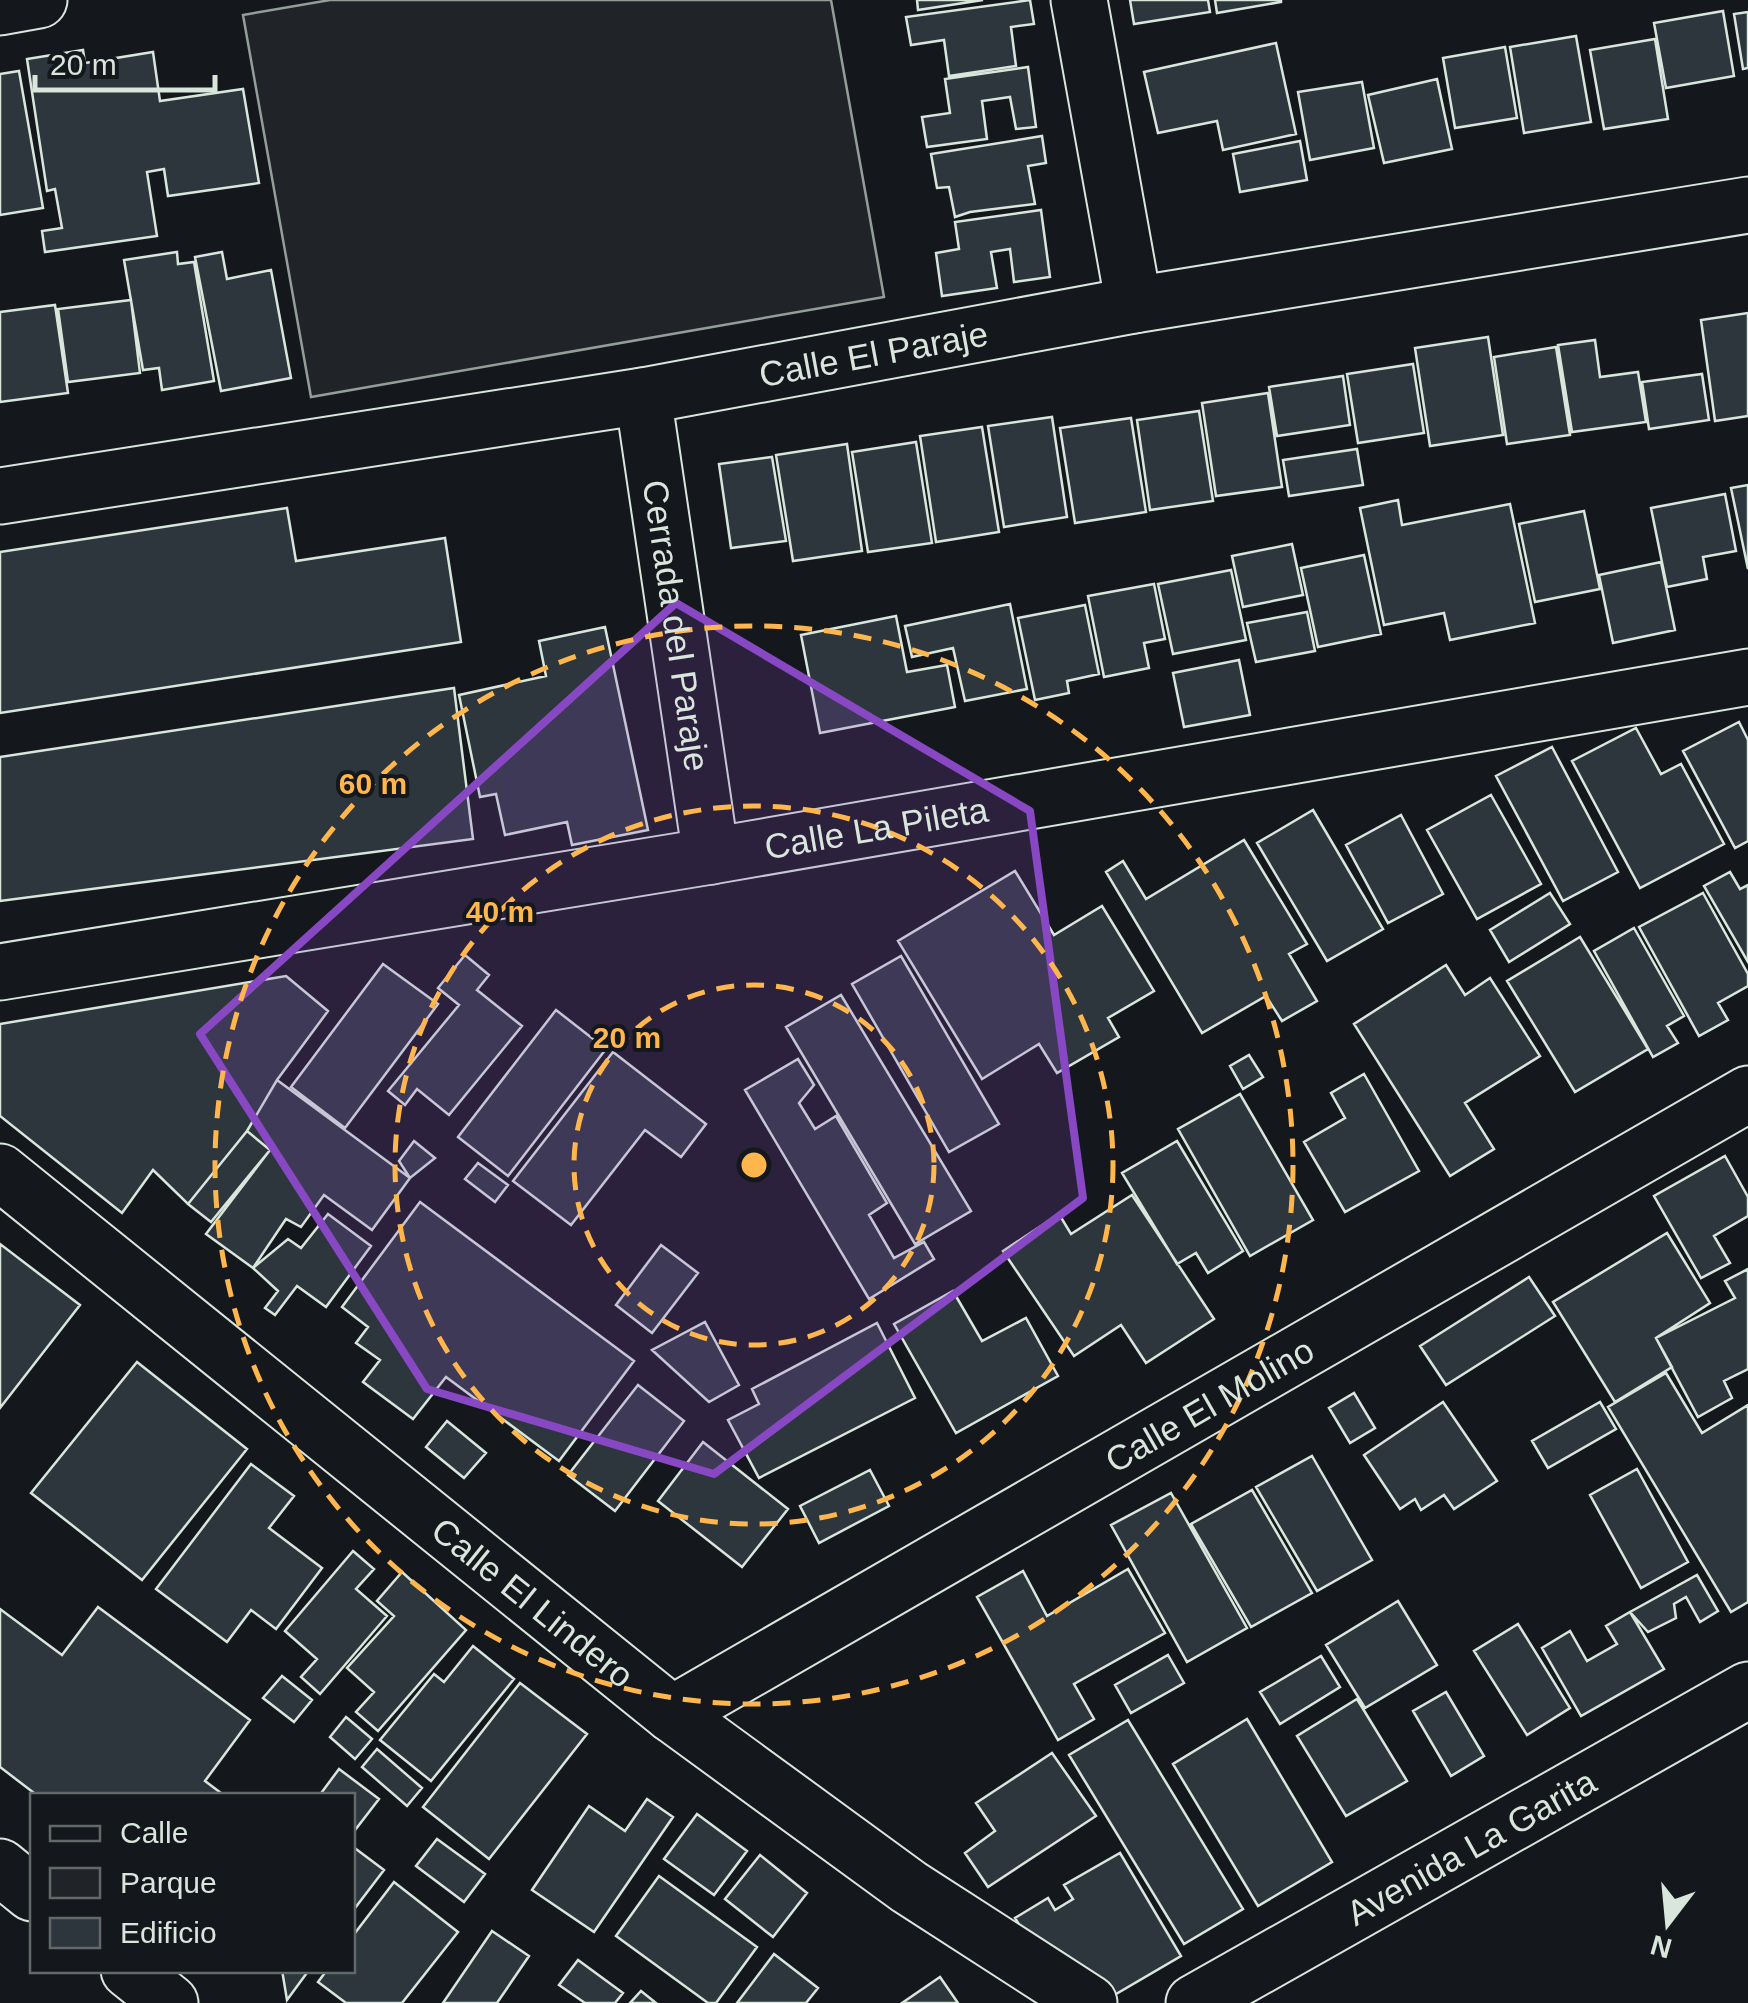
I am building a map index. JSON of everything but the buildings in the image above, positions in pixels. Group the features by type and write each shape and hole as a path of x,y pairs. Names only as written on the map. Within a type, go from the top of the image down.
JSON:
{"street":[{"path":"0,8 39,0"},
{"path":"1079,0 1134,305"},
{"name":"Calle El Paraje","path":"0,496 642,396 1134,305 1748,205"},
{"name":"Cerrada del Paraje","path":"642,396 711,856"},
{"name":"Calle La Pileta","path":"0,972 711,856 1748,677"},
{"name":"Calle El Molino","path":"672,1714 1748,1094"},
{"name":"Calle El Lindero","path":"0,1172 672,1714 910,1888 1089,2003"},
{"name":"Avenida La Garita","path":"1194,2003 1748,1690"},
{"path":"0,1867 30,1891"},
{"path":"133,1973 170,2003"}],"highlighted area":[{"path":"676,603 1030,811 1083,1198 714,1474 427,1389 200,1034"}],"green space":[{"path":"330,0 831,0 884,297 311,397 243,15"}]}
